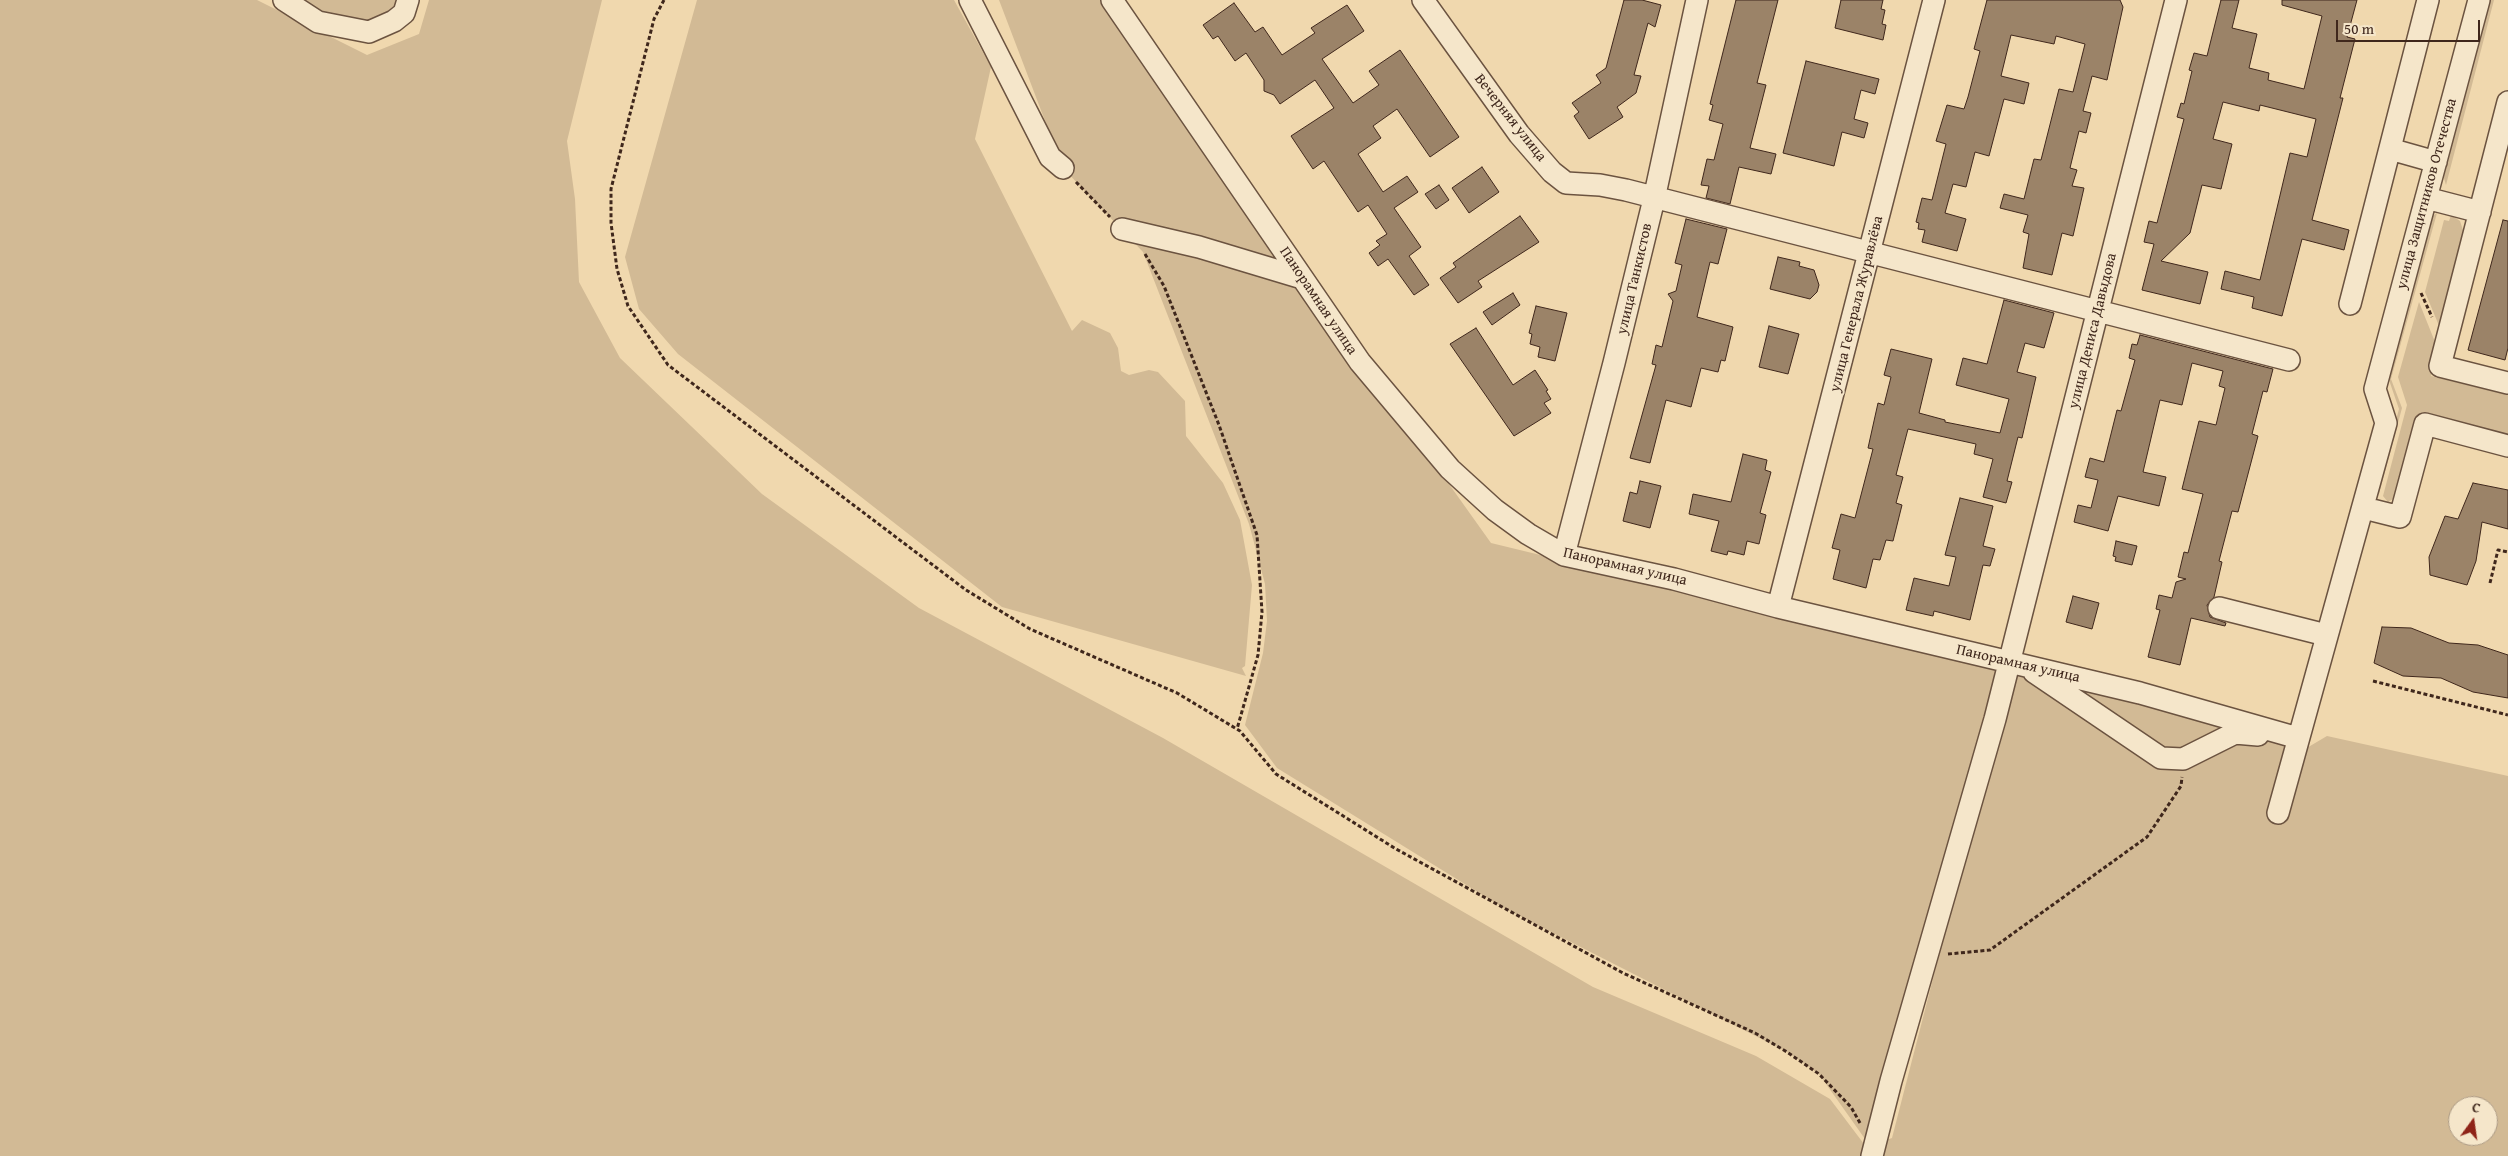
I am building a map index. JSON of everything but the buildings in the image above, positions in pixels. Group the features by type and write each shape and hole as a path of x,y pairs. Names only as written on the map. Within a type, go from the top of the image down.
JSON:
{"street":[{"path":"284,0 318,22 369,32 394,21 404,13 408,0"},
{"path":"970,0 1050,157 1063,168"},
{"name":"Панорамная улица","path":"1112,0 1360,362 1450,469 1495,510 1528,534 1564,555 1674,578 1778,607 2140,693 2298,738"},
{"name":"Вечерняя улица","path":"1423,0 1519,134 1552,172 1566,183 1600,185 2099,310 2113,316 2152,323 2289,360"},
{"name":"улица Танкистов","path":"1564,555 1654,199 1697,0"},
{"name":"улица Генерала Журавлёва","path":"1778,607 1934,0"},
{"name":"улица Дениса Давыдова","path":"1872,1153 1995,719 2016,663 2099,310 2176,0"},
{"path":"2350,304 2428,0"},
{"name":"улица Защитников Отечества","path":"2364,508 2386,423 2376,389 2479,0"},
{"path":"2508,102 2440,366 2508,383"},
{"path":"2390,149 2436,162"},
{"path":"2426,198 2480,212"},
{"path":"1122,229 1199,247 1302,278"},
{"path":"2278,813 2326,635 2364,508 2400,517 2425,424 2508,446"},
{"path":"2219,608 2326,635"},
{"path":"2016,663 2161,758 2183,759 2235,733 2298,738"}],"path":[{"path":"664,0 654,19 611,189 611,223 617,269 628,306 668,365 966,590 1030,629 1177,693 1237,729 1276,774 1396,849 1623,973 1755,1033 1787,1052 1820,1074 1851,1107 1872,1153"},
{"path":"1063,168 1122,229"},
{"path":"1143,252 1168,295 1219,425 1257,535 1262,612 1258,655 1237,729"},
{"path":"2490,583 2498,550 2508,552"},
{"path":"2373,681 2508,715"},
{"path":"1927,956 1990,950 2147,837 2181,786 2183,759"}],"shaded area":[{"path":"0,0 257,0 367,55 419,34 429,0 602,0 567,141 575,199 579,282 620,358 762,494 919,608 1163,738 1593,987 1756,1056 1830,1099 1867,1148 1870,1146 1819,1074 1787,1052 1502,907 1277,768 1245,725 1263,653 1267,621 1265,584 1249,524 1143,252 1063,168 999,0 1104,0 1491,543 2001,667 1875,1144 1892,1138 2013,668 2137,699 2281,745 2305,749 2327,736 2508,776 2508,1156 0,1156"},
{"path":"287,0 416,0 369,40"},
{"path":"697,0 954,0 991,67 975,139 1072,331 1082,320 1110,333 1118,348 1121,371 1129,375 1149,370 1158,372 1185,401 1186,436 1223,483 1240,520 1252,585 1245,666 1242,668 1246,676 1002,607 678,354 639,309 625,257"},
{"path":"2489,0 2494,0 2446,185 2443,175"},
{"path":"2437,213 2391,379 2402,408 2379,494 2379,484 2399,409 2389,380 2432,216"},
{"path":"2451,215 2460,221 2465,236 2442,333 2425,292 2444,220 2449,221"},
{"path":"2419,302 2437,347 2431,376 2508,395 2508,435 2424,413 2407,478 2399,477 2393,499 2388,502 2383,496 2407,405 2398,377"}]}
